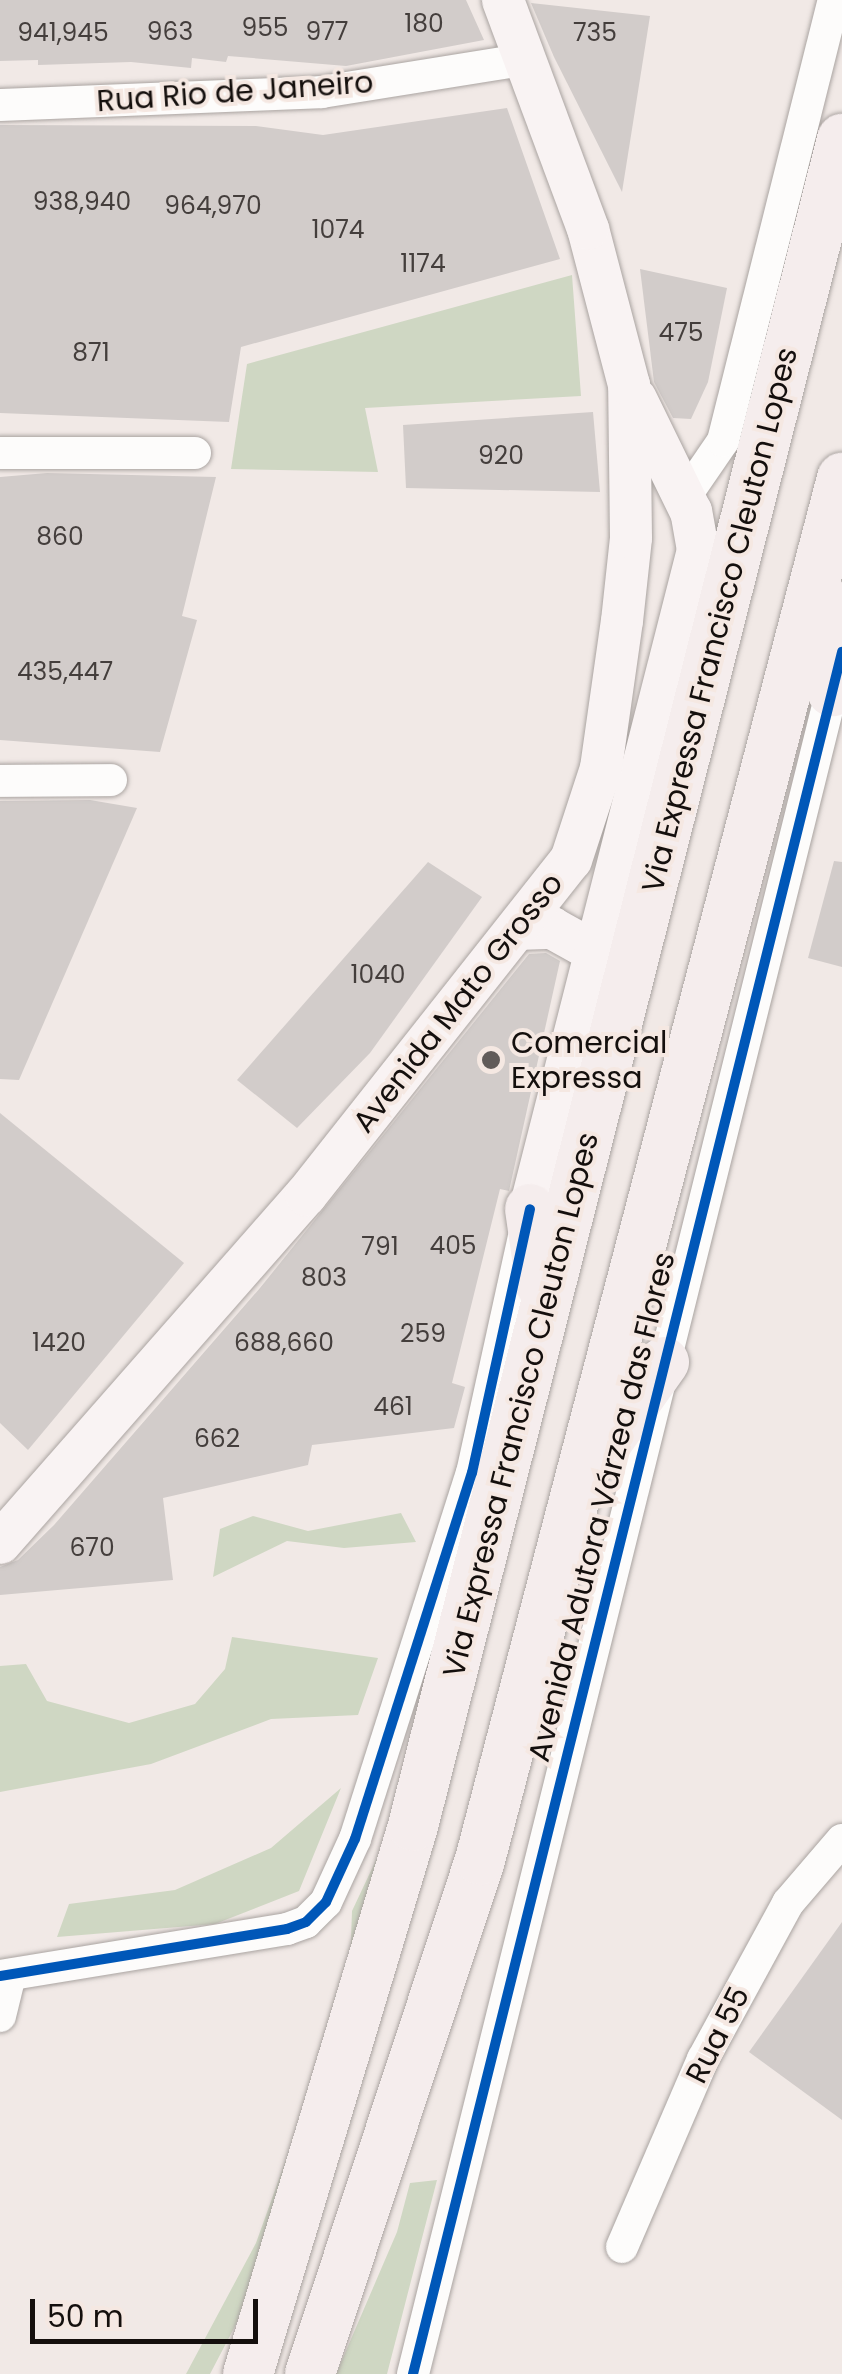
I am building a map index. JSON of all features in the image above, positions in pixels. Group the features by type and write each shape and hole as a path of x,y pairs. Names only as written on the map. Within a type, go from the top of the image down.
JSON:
{"highway":[{"name":"Via Expressa Francisco Cleuton Lopes","path":"248,2374 413,1826 842,139"},
{"path":"310,2374 480,1860 842,478"},
{"path":"818,568 839,678"},
{"path":"530,1209 543,1320"},
{"path":"581,1480 664,1362"}],"main road":[{"name":"Avenida Mato Grosso","path":"0,1543 306,1195 571,860 601,768 630,538 629,384 588,229 503,0"},
{"path":"530,1209 698,550 684,498 629,384"},
{"path":"622,622 659,534 684,498"},
{"path":"587,994 571,860 616,790 643,767"},
{"path":"517,928 552,928 581,944"}],"street":[{"path":"684,498 723,441 834,0"},
{"name":"Rua Rio de Janeiro","path":"0,105 322,92 528,59"},
{"path":"0,454 195,452"},
{"name":"Avenida Adutora Várzea das Flores","path":"413,2374 664,1362 839,678"},
{"path":"0,781 111,780"},
{"path":"0,2016 5,1976 306,1922 326,1902 355,1839 472,1473 530,1209"},
{"name":"Rua 55","path":"622,2248 703,2059 788,1903 842,1840"}],"green space":[{"path":"572,275 581,396 365,408 378,472 231,469 247,364"},
{"path":"401,1513 416,1542 344,1548 287,1541 213,1577 220,1529 253,1516 308,1531"},
{"path":"232,1637 378,1658 358,1715 271,1719 151,1764 0,1792 0,1666 26,1664 47,1701 129,1723 195,1704 225,1669"},
{"path":"341,1788 299,1891 215,1924 57,1937 69,1904 175,1890 271,1848"},
{"path":"410,1788 277,2246 210,2374 186,2374 256,2243 334,2026 350,1969 352,1911"},
{"path":"437,2180 387,2374 336,2374 397,2232 410,2183"}],"building":[{"path":"0,0 466,0 484,40 346,66 228,56 226,62 192,58 191,68 131,62 38,65 38,60 0,61"},
{"path":"531,3 650,16 622,192 554,57"},
{"path":"507,108 560,259 241,347 229,422 0,413 0,125 256,126 323,135"},
{"path":"640,269 727,288 708,382 691,419 673,418 654,382"},
{"path":"593,412 600,492 406,488 403,425"},
{"path":"47,473 216,477 182,616 197,620 160,752 0,740 0,477"},
{"path":"90,800 137,808 19,1080 0,1079 0,801"},
{"path":"834,861 842,862 842,967 808,958"},
{"path":"428,862 482,897 370,1053 297,1128 237,1080"},
{"path":"546,953 560,961 509,1191 500,1189 452,1383 465,1387 454,1428 312,1445 308,1465 163,1498 173,1580 0,1595 0,1567 18,1560 54,1525 260,1288 529,954"},
{"path":"0,1113 184,1263 28,1450 0,1423"},
{"path":"842,1922 842,2120 749,2052"}],"cycle path":[{"path":"413,2374 842,652"},
{"path":"0,1976 287,1929 306,1922 326,1902 355,1839 472,1473 530,1209"}],"place":[{"name":"Comercial Expressa","path":"491,1060"}]}
